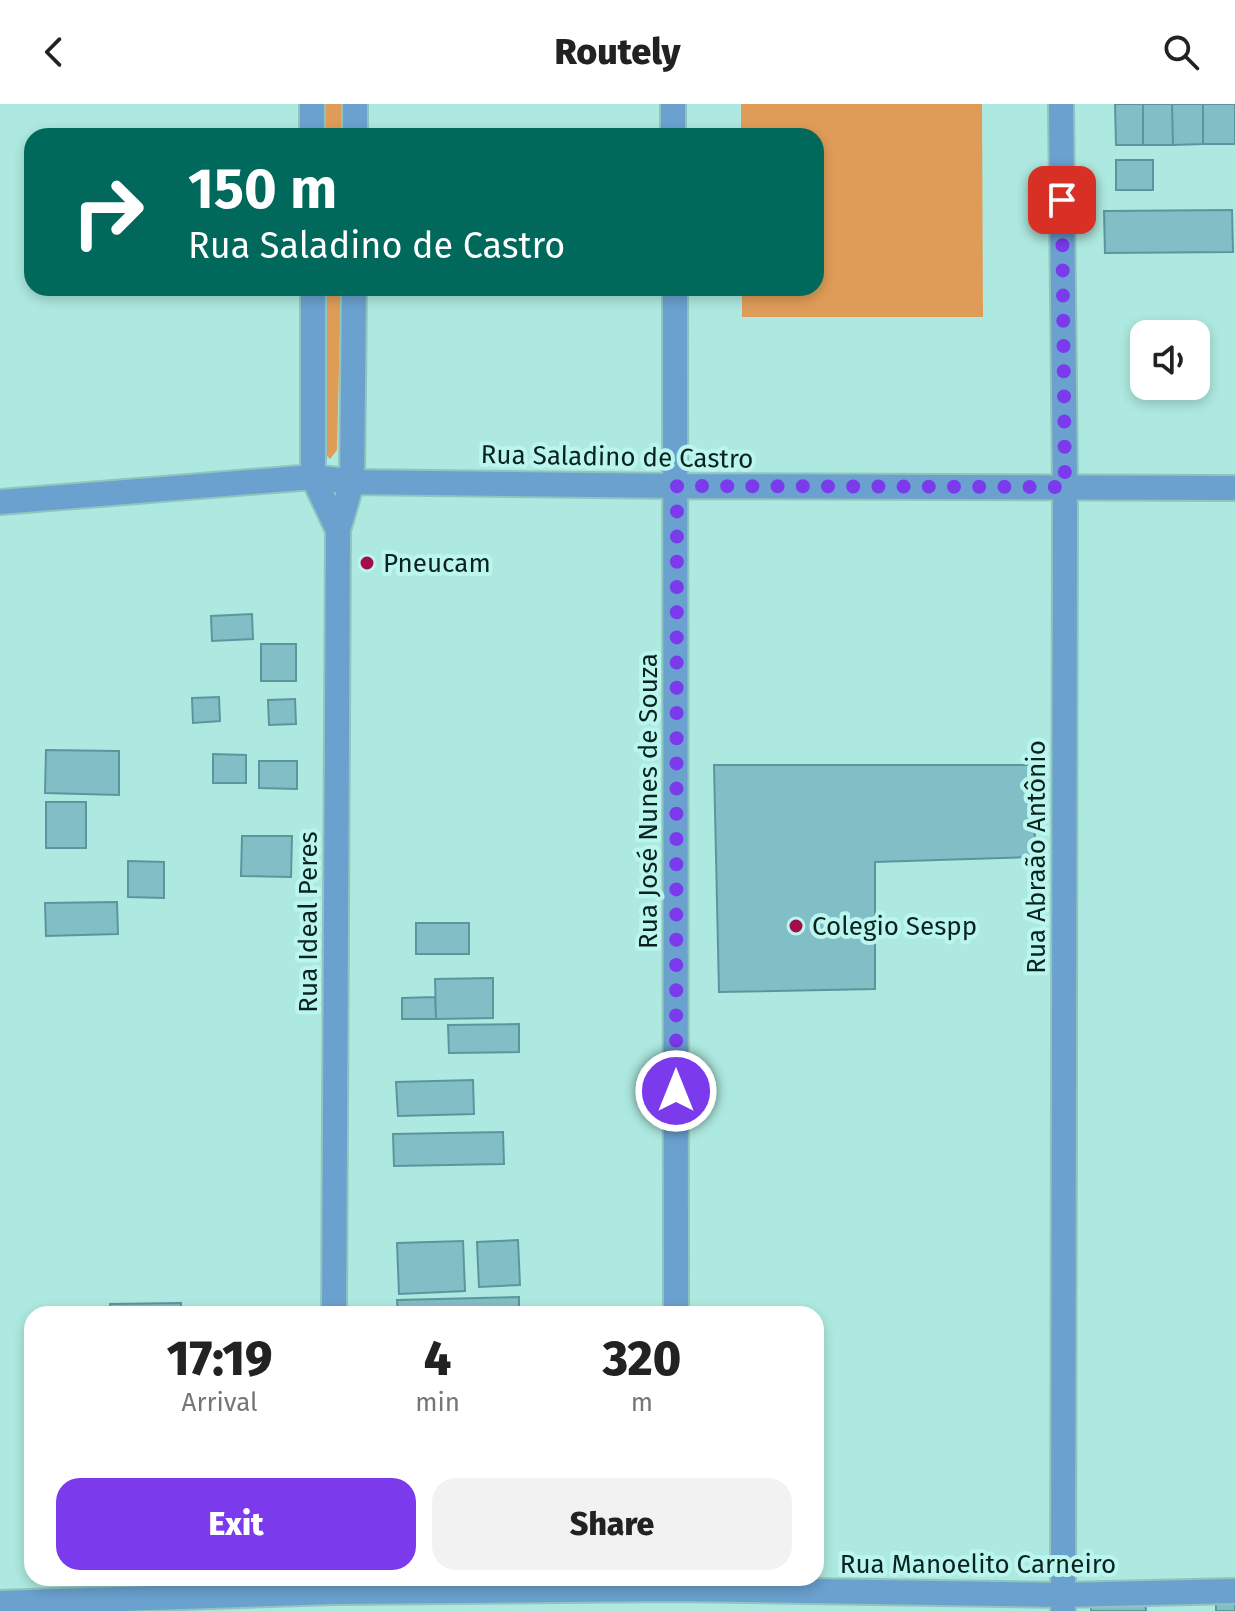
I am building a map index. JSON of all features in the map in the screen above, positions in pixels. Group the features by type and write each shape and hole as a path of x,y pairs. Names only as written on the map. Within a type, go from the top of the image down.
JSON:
{"street":[{"path":"312,104 312,128"},
{"path":"355,104 355,128"},
{"path":"673,104 673,128"},
{"name":"Rua Abraão Antônio","path":"1061,104 1065,487 1063,1603"},
{"name":"Rua Ideal Peres","path":"313,296 313,477 338,530"},
{"name":"Rua Ideal Peres","path":"334,1306 338,530 352,482 354,296"},
{"name":"Rua José Nunes de Souza","path":"675,296 676,1306"},
{"name":"Rua Saladino de Castro","path":"0,502 313,477 352,482 677,486 1235,488"},
{"name":"Rua Manoelito Carneiro","path":"0,1603 333,1594 676,1593 1063,1603 1235,1591"}],"shaded area":[{"path":"319,104 346,104 345,128 320,128"},
{"path":"741,104 982,104 983,317 742,317 742,296 824,296 824,128 741,128"},
{"path":"320,296 341,296 337,450 330,459 321,450"}],"building":[{"path":"1115,104 1143,104 1143,145 1116,145"},
{"path":"1143,104 1172,104 1173,145 1143,145"},
{"path":"1172,104 1203,104 1203,144 1173,145"},
{"path":"1203,104 1235,104 1235,144 1203,144"},
{"path":"1116,160 1153,160 1153,190 1116,190"},
{"path":"1232,210 1233,252 1105,253 1104,211"},
{"path":"252,614 253,639 212,641 211,616"},
{"path":"261,644 296,644 296,681 261,681"},
{"path":"219,697 220,721 193,723 192,698"},
{"path":"295,699 296,724 269,725 268,700"},
{"path":"46,750 119,751 119,795 45,793"},
{"path":"213,754 246,755 246,783 213,783"},
{"path":"259,761 297,761 297,789 259,788"},
{"name":"Colegio Sespp","path":"714,765 1037,765 1034,857 875,862 875,989 719,992"},
{"path":"46,802 86,802 86,848 46,848"},
{"path":"242,836 292,836 291,877 241,876"},
{"path":"128,861 164,862 164,898 128,897"},
{"path":"117,902 118,934 46,936 45,903"},
{"path":"416,923 469,923 469,954 416,954"},
{"path":"493,978 493,1018 436,1019 435,979"},
{"path":"435,997 436,1019 402,1019 402,998"},
{"path":"519,1024 519,1052 449,1053 448,1025"},
{"path":"473,1080 474,1114 398,1116 396,1082"},
{"path":"503,1132 504,1164 394,1166 393,1134"},
{"path":"518,1240 520,1285 479,1287 477,1242"},
{"path":"463,1241 465,1291 399,1294 397,1243"},
{"path":"519,1297 519,1306 397,1306 397,1300"},
{"path":"181,1303 181,1306 110,1306"},
{"path":"1145,1600 1146,1611 1091,1611 1091,1603"},
{"path":"1216,1604 1235,1604 1235,1611 1216,1611"}],"place":[{"name":"Pneucam","path":"367,563"},
{"name":"Colegio Sespp","path":"796,926"}],"route":[{"path":"676,1091 677,486 1065,487 1062,200"}]}
